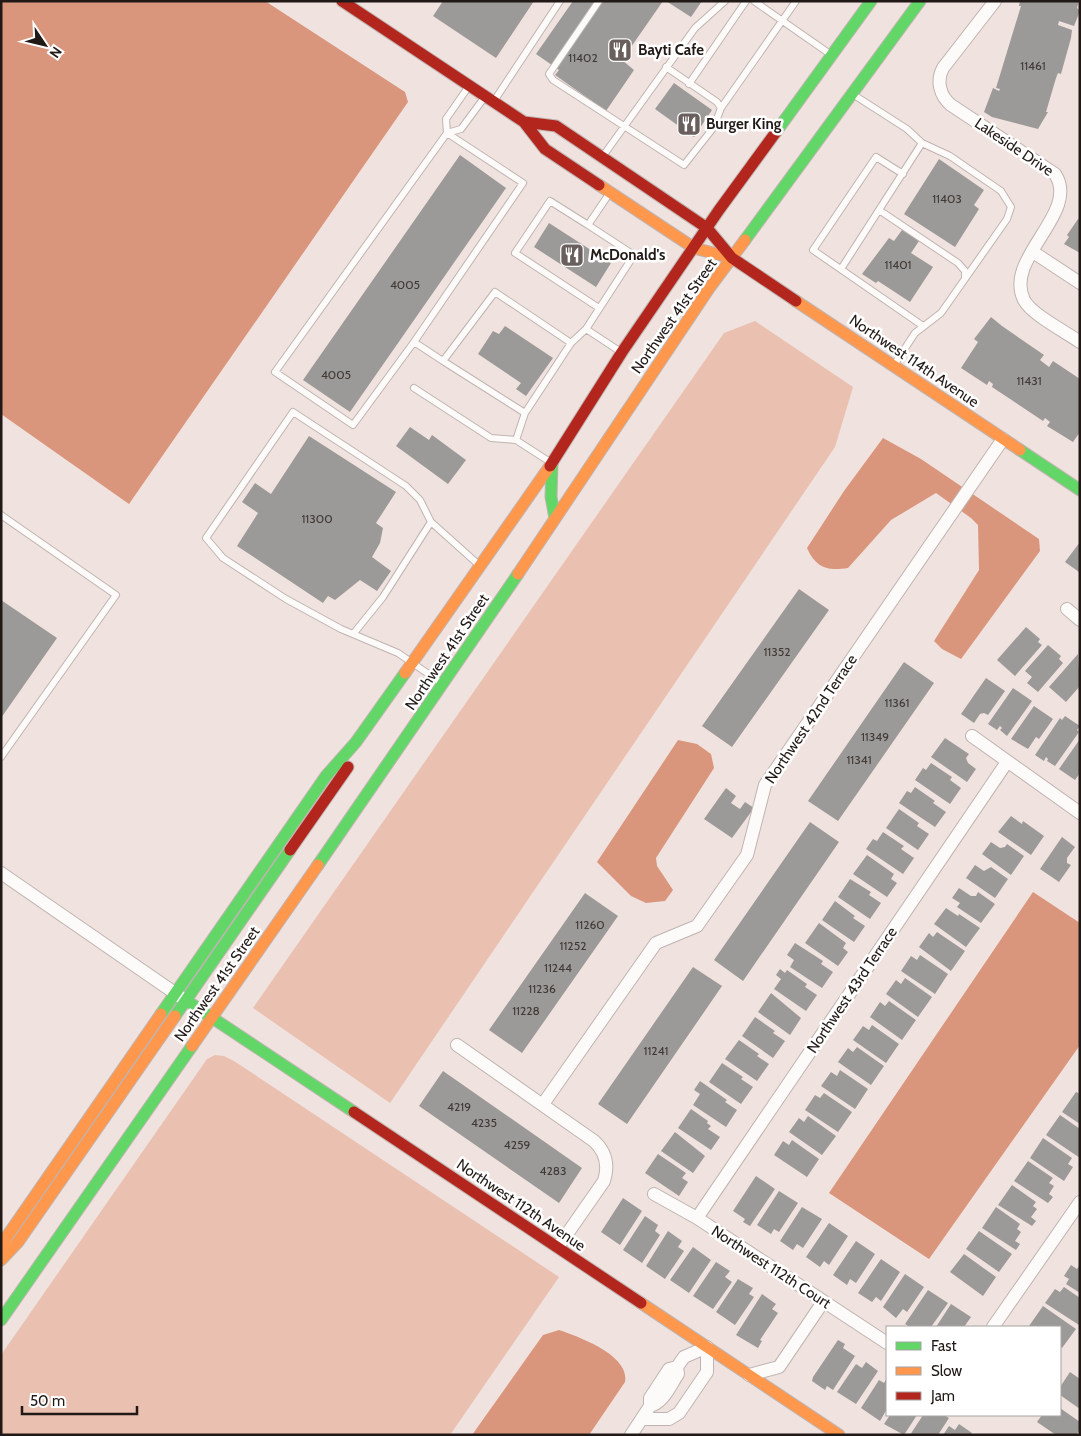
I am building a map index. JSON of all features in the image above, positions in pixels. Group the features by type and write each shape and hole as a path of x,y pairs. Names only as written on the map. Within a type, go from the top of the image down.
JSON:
{"main road":[{"name":"Northwest 41st Street","path":"1,1246 326,776 356,742 552,463 622,352 707,228 871,1"},
{"name":"Northwest 41st Street","path":"1,1320 444,684 732,258 850,93 920,1"},
{"name":"Northwest 114th Avenue","path":"350,4 524,122 545,150 694,248 732,258"},
{"name":"Northwest 114th Avenue","path":"524,122 556,126 707,228 732,258 1003,439 1078,483"},
{"path":"552,463 551,497 555,518"},
{"name":"Northwest 41st Street","path":"1,1260 18,1242 349,767 356,742"},
{"name":"Northwest 112th Avenue","path":"187,1001 839,1435"}],"street":[{"name":"Lakeside Drive","path":"995,1 943,68 940,77 941,90 951,105 1055,174 1064,185 1068,196 1066,208 1036,254 1022,280 1021,289 1025,301 1030,308 1080,342"},
{"path":"1036,254 1080,283"},
{"name":"Northwest 42nd Terrace","path":"543,1104 656,943 697,926 747,855 765,785 1003,439"},
{"path":"1067,609 1080,620"},
{"path":"972,736 1080,813"},
{"name":"Northwest 43rd Terrace","path":"696,1218 1007,762"},
{"path":"1,873 187,1001"},
{"path":"457,1045 543,1104 598,1145 605,1156 607,1168 604,1181 558,1247"},
{"name":"Northwest 112th Court","path":"654,1194 696,1218 886,1342"},
{"path":"994,1326 1080,1202"},
{"path":"748,1375 779,1367 824,1302"},
{"path":"631,1435 650,1406 650,1398 670,1369 677,1367 684,1357 707,1347 706,1372 679,1413 669,1419 643,1418"},
{"path":"650,1406 658,1404 668,1390 678,1374 677,1367"},
{"path":"668,1390 686,1403"}],"lane":[{"path":"469,86 446,119 448,133 523,183 414,342 353,425 275,372 448,133 461,129 489,100 560,1"},
{"path":"599,1 549,74 553,80 684,165 714,127 721,108 796,1"},
{"path":"602,157 695,28 725,1"},
{"path":"689,84 746,1"},
{"path":"754,1 831,55"},
{"path":"666,67 717,102 721,108"},
{"path":"850,93 903,126 922,143 950,156 1001,191 1010,204 1009,216 942,313 915,333 893,366"},
{"path":"841,269 922,143"},
{"path":"903,174 876,157 813,250 923,326"},
{"path":"588,225 610,193"},
{"path":"516,440 525,413 571,343 586,329 634,255 550,201 514,253 599,308"},
{"path":"879,210 958,263 965,271 965,280"},
{"path":"443,361 495,292 571,343"},
{"path":"586,329 622,352"},
{"path":"414,342 525,413"},
{"path":"414,388 491,438 516,440 552,463"},
{"path":"444,684 398,653 341,629 278,594 223,558 206,538 293,412 406,486 420,500 431,522 480,566"},
{"path":"1,515 116,595 1,757"},
{"path":"354,633 383,596 431,522"}],"shaded area":[{"path":"1,1 265,1 405,92 408,102 129,504 1,414"},
{"path":"755,321 853,387 835,447 390,1103 253,1008 724,333"},
{"path":"883,438 921,459 1039,539 1040,551 961,659 942,649 934,641 979,570 978,525 971,518 936,493 891,520 848,568 834,569 823,567 814,560 807,548 844,491"},
{"path":"678,740 697,744 711,754 714,768 656,858 657,866 673,890 665,901 646,903 631,896 597,862"},
{"path":"1033,892 1080,923 1080,1045 929,1259 829,1193"},
{"path":"215,1055 224,1056 234,1061 559,1277 450,1435 1,1435 1,1355 207,1059"},
{"path":"559,1330 601,1348 620,1363 624,1372 625,1382 589,1435 472,1435 543,1335"}],"building":[{"path":"443,1 534,1 496,58 433,16"},
{"path":"573,1 663,1 622,60 634,70 606,111 555,75 559,70 536,54"},
{"path":"666,1 702,1 691,17"},
{"path":"1020,1 1079,1 1077,8 1080,11 1074,26 1059,21 1058,25 1072,30 1071,38 1061,74 1058,73 1056,78 1046,112 1048,112 1038,129 992,117 984,112 993,88 999,91 1000,89 996,88 1021,6 1019,6"},
{"name":"Burger King","path":"674,83 712,110 694,137 655,109"},
{"path":"460,155 506,188 350,412 303,380"},
{"path":"939,159 984,190 974,205 979,209 955,247 904,214"},
{"path":"1078,219 1080,220 1080,253 1064,244 1069,237 1067,235"},
{"name":"McDonald's","path":"549,223 611,263 596,287 534,247"},
{"path":"902,230 919,241 911,253 933,267 910,302 878,281 876,283 862,274 889,238 894,241"},
{"path":"991,317 1044,355 1040,360 1049,367 1053,361 1080,379 1080,432 1073,442 1047,426 1050,422 1045,418 1043,421 992,387 993,384 989,381 987,385 961,368 978,342 974,339"},
{"path":"505,326 553,358 526,396 516,389 521,383 478,354 493,331 499,334"},
{"path":"410,427 429,440 432,435 466,460 448,484 396,446"},
{"path":"309,436 396,492 376,523 383,528 380,543 372,557 391,571 377,591 360,580 335,600 328,596 323,603 237,546 258,513 242,502 255,483 271,494"},
{"path":"1080,542 1080,570 1079,572 1065,562"},
{"path":"799,589 829,610 732,747 702,726"},
{"path":"1,600 57,638 1,718"},
{"path":"1026,627 1040,639 1038,642 1042,645 1015,676 997,660"},
{"path":"1048,645 1061,656 1059,659 1063,663 1038,692 1027,683 1032,677 1025,671"},
{"path":"1078,654 1080,686 1066,702 1049,687"},
{"path":"904,662 934,683 838,821 808,801"},
{"path":"986,678 1005,691 988,715 980,714 974,723 961,714"},
{"path":"1013,688 1032,701 1007,736 1000,730 1002,728 1000,726 997,730 988,724"},
{"path":"1034,706 1053,719 1039,739 1036,737 1028,749 1011,739"},
{"path":"1065,716 1080,726 1077,730 1079,732 1055,766 1047,761 1046,757 1044,761 1035,755 1060,718 1062,720"},
{"path":"945,738 969,754 966,758 968,763 976,769 967,782 931,757"},
{"path":"1080,739 1080,773 1075,780 1059,769"},
{"path":"931,763 952,777 950,780 961,788 950,804 915,780 923,768 926,770"},
{"path":"915,787 935,801 933,803 946,812 935,827 899,803 907,791 911,793"},
{"path":"726,788 736,796 731,803 740,809 745,802 754,808 732,838 704,819"},
{"path":"899,809 919,823 917,826 929,834 918,850 886,828"},
{"path":"1011,816 1022,824 1023,821 1044,836 1031,855 998,832"},
{"path":"810,822 839,842 743,981 714,960"},
{"path":"883,832 904,846 901,849 914,858 903,874 866,849 873,839 877,841"},
{"path":"1062,837 1075,847 1067,858 1067,863 1071,865 1059,882 1040,869"},
{"path":"991,842 1000,848 1005,847 1007,844 1024,856 1011,875 982,854"},
{"path":"867,855 894,874 891,879 897,883 887,897 853,874"},
{"path":"975,865 984,871 991,867 1008,879 995,898 966,878"},
{"path":"850,879 871,892 869,895 881,903 870,919 838,897"},
{"path":"959,888 971,896 976,896 978,892 995,904 981,923 957,907 960,903 952,898"},
{"path":"585,893 618,916 522,1053 489,1030"},
{"path":"835,901 855,916 853,918 865,926 854,942 822,920"},
{"path":"946,908 980,928 966,947 934,924"},
{"path":"819,923 846,943 843,948 848,952 838,966 805,943"},
{"path":"937,932 965,951 951,971 919,947 929,933 933,937"},
{"path":"795,943 823,961 821,964 833,972 822,988 790,967 794,960 787,955"},
{"path":"920,955 948,974 935,994 901,971 911,956 917,960"},
{"path":"693,967 722,986 627,1124 598,1104"},
{"path":"780,969 785,973 787,970 807,984 805,987 817,995 806,1011 774,989 781,979 776,975"},
{"path":"905,978 932,997 918,1017 886,994 896,980 901,984"},
{"path":"771,993 801,1018 790,1035 758,1012"},
{"path":"889,1001 916,1020 902,1040 870,1017 880,1002 885,1006"},
{"path":"755,1017 775,1031 773,1033 785,1041 773,1058 742,1036"},
{"path":"872,1025 899,1044 886,1063 853,1040 863,1026 869,1030"},
{"path":"739,1040 759,1054 757,1056 769,1064 757,1081 725,1059"},
{"path":"857,1047 884,1066 871,1085 838,1062 848,1048 853,1052"},
{"path":"722,1063 743,1077 741,1079 753,1087 741,1104 709,1082"},
{"path":"840,1070 868,1089 855,1109 821,1086 831,1072 837,1076"},
{"path":"443,1071 582,1168 559,1203 419,1106"},
{"path":"700,1081 727,1100 725,1102 737,1110 726,1127 693,1105 700,1094 694,1090"},
{"path":"1076,1092 1080,1094 1080,1124 1062,1112"},
{"path":"824,1093 852,1112 838,1132 805,1110 815,1095 820,1098"},
{"path":"691,1109 708,1121 707,1123 711,1126 708,1129 720,1137 711,1150 678,1128"},
{"path":"1060,1115 1080,1129 1080,1158 1046,1135"},
{"path":"808,1116 836,1136 822,1155 789,1132 799,1118 804,1122"},
{"path":"675,1132 705,1156 693,1173 661,1151"},
{"path":"1043,1138 1072,1158 1068,1164 1073,1167 1064,1181 1030,1158"},
{"path":"792,1140 819,1159 807,1177 774,1155 783,1141 789,1145"},
{"path":"658,1154 686,1173 682,1178 688,1182 679,1196 645,1173"},
{"path":"1028,1161 1053,1178 1049,1183 1054,1186 1049,1194 1053,1197 1048,1203 1014,1181"},
{"path":"756,1176 775,1189 750,1226 743,1222 745,1219 733,1211"},
{"path":"1012,1185 1036,1202 1033,1206 1037,1209 1031,1217 1036,1221 1032,1226 998,1205"},
{"path":"779,1191 798,1203 779,1232 774,1229 771,1234 757,1225"},
{"path":"623,1198 642,1211 620,1245 601,1232"},
{"path":"802,1207 822,1219 803,1248 797,1244 793,1250 780,1241"},
{"path":"996,1207 1020,1224 1017,1229 1021,1232 1015,1241 1020,1244 1016,1250 982,1228"},
{"path":"645,1216 658,1225 655,1231 660,1235 642,1263 623,1250"},
{"path":"829,1223 848,1236 829,1265 824,1261 820,1267 806,1257"},
{"path":"668,1231 682,1241 678,1247 684,1251 665,1279 646,1266"},
{"path":"979,1231 1012,1254 999,1272 966,1249"},
{"path":"856,1241 875,1254 856,1283 850,1279 847,1285 833,1275"},
{"path":"693,1247 711,1260 689,1293 670,1280"},
{"path":"964,1254 996,1277 983,1296 950,1272"},
{"path":"881,1259 900,1272 881,1301 876,1297 872,1302 858,1293"},
{"path":"716,1262 730,1271 725,1277 732,1282 713,1309 693,1296"},
{"path":"1071,1265 1077,1269 1080,1265 1080,1293 1066,1284 1069,1279 1064,1276"},
{"path":"905,1274 924,1287 907,1312 903,1309 896,1318 883,1307"},
{"path":"738,1279 753,1288 749,1294 754,1297 735,1325 716,1312"},
{"path":"1064,1287 1080,1298 1079,1325 1045,1303 1055,1289 1060,1292"},
{"path":"928,1290 948,1303 932,1326 908,1326 905,1324"},
{"path":"762,1294 776,1304 772,1309 778,1313 760,1340 762,1341 758,1348 736,1335"},
{"path":"951,1304 971,1317 965,1326 937,1326"},
{"path":"1043,1306 1076,1329 1062,1348 1061,1326 1029,1326"},
{"path":"838,1340 845,1344 843,1348 855,1356 833,1390 827,1386 825,1390 812,1381 813,1377"},
{"path":"866,1362 878,1371 856,1404 837,1392 856,1364 862,1368"},
{"path":"1070,1372 1080,1379 1080,1409 1061,1396 1061,1386"},
{"path":"879,1380 884,1383 886,1380 886,1411 880,1421 861,1408"},
{"path":"1061,1409 1080,1422 1080,1430 1076,1435 1056,1435 1037,1422 1041,1416 1061,1416"},
{"path":"889,1416 916,1416 904,1435 884,1424"},
{"path":"922,1416 946,1416 949,1418 938,1435 910,1435"},
{"path":"959,1424 972,1433 971,1435 943,1435 949,1426 955,1430"}],"traffic: fast":[{"path":"776,132 871,1"},
{"path":"745,240 920,1"},
{"path":"1020,450 1080,490"},
{"path":"552,463 551,497 555,518"},
{"path":"318,865 518,574"},
{"path":"161,1014 326,776 356,742 405,673"},
{"path":"175,1016 290,850"},
{"path":"187,1001 354,1112"},
{"path":"1,1320 192,1046"}],"traffic: slow":[{"path":"599,185 694,248 732,258"},
{"path":"518,574 710,287 745,240"},
{"path":"796,301 1020,450"},
{"path":"405,673 550,466"},
{"path":"192,1046 318,865"},
{"path":"1,1245 161,1014"},
{"path":"1,1260 18,1242 175,1016"},
{"path":"641,1303 839,1435"}],"traffic: jam":[{"path":"342,1 524,122 545,149 599,185"},
{"path":"524,122 556,126 707,228 732,258 796,301"},
{"path":"550,466 622,352 719,210 776,132"},
{"path":"290,850 348,767"},
{"path":"354,1112 641,1303"}],"place":[{"name":"Bayti Cafe","path":"620,50"},
{"name":"Burger King","path":"689,124"},
{"name":"McDonald's","path":"572,255"}]}
